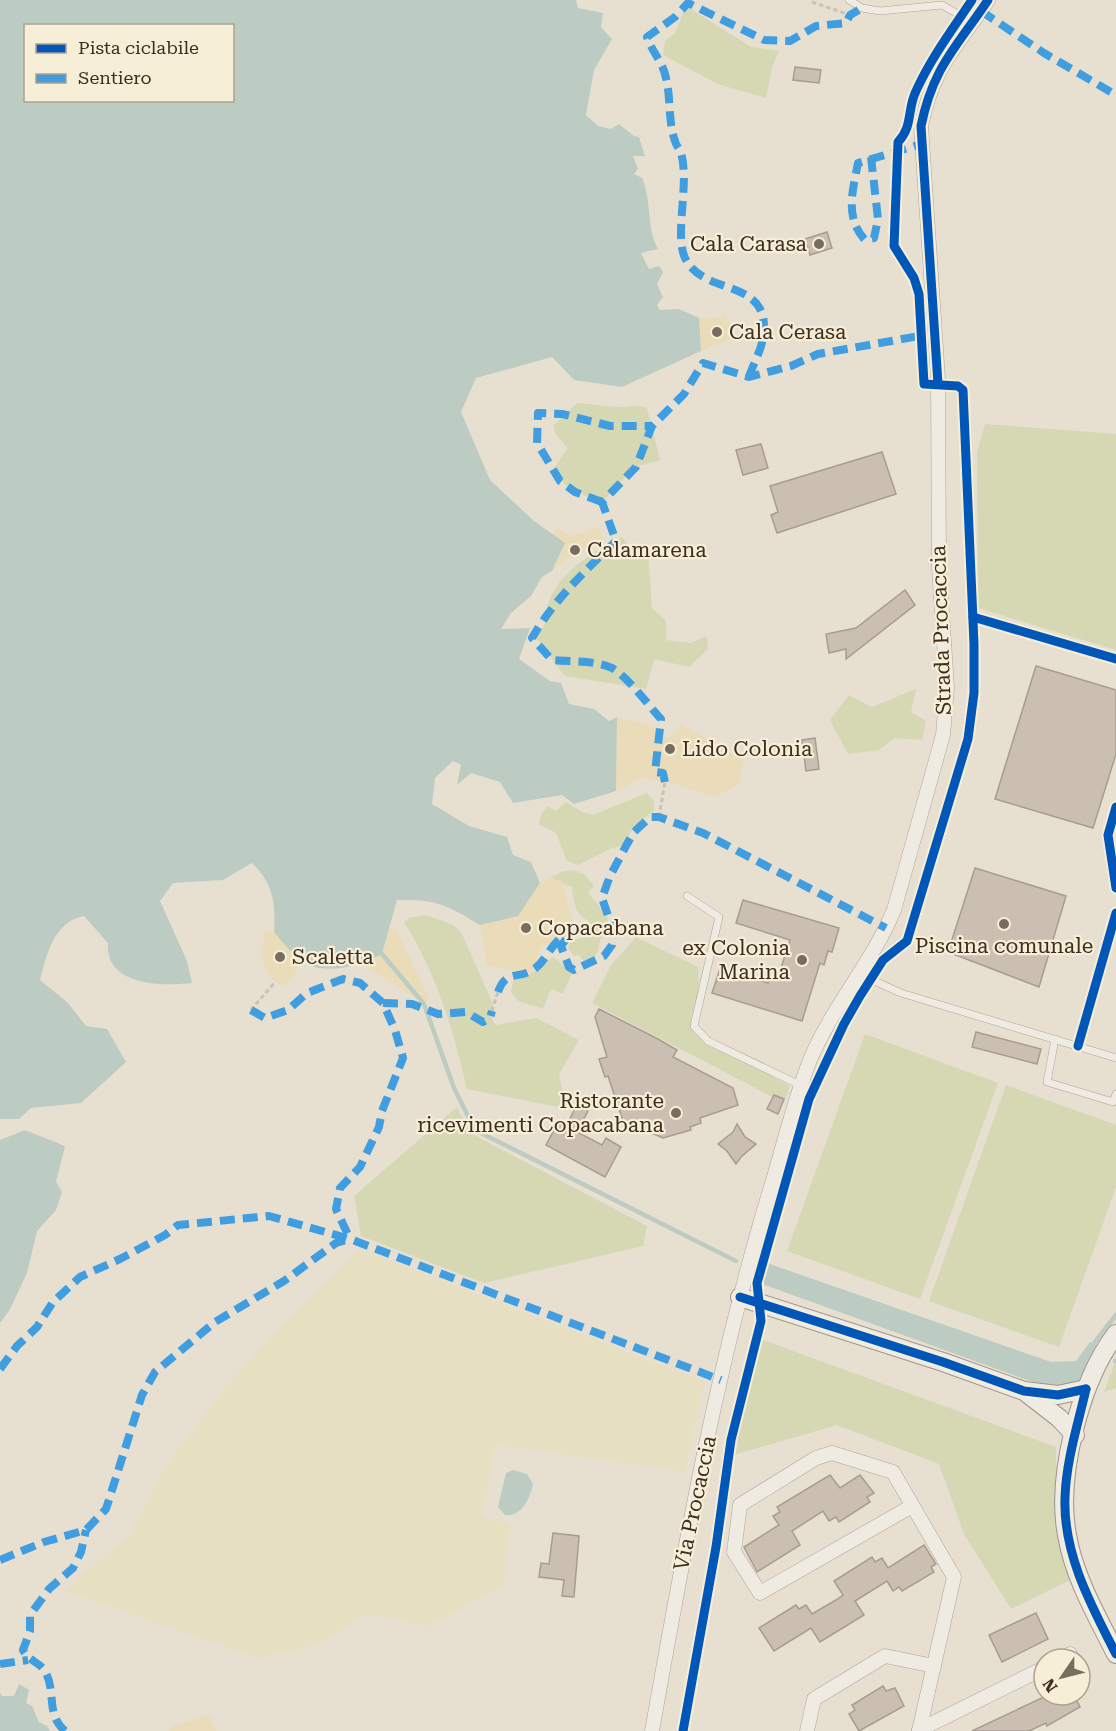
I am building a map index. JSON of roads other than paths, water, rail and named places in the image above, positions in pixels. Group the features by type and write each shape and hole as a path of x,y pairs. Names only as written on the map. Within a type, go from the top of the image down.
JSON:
{"street":[{"name":"Strada Procaccia","path":"745,1276 810,1060 825,1029 886,928 897,899 943,735 947,687 939,568 938,379 921,126 927,95 944,61 988,0"},
{"name":"Via Procaccia","path":"652,1731 678,1583 745,1276"},
{"path":"740,1297 943,1362 1024,1391 1058,1395 1089,1383"},
{"path":"1116,1334 1104,1350 1089,1383 1075,1435 1065,1497 1067,1535 1079,1576 1116,1654"},
{"path":"1024,1391 1043,1404 1075,1435"},
{"path":"912,1506 760,1593 734,1552 740,1505 816,1458 832,1452 893,1472 954,1576 919,1731"},
{"path":"807,1731 814,1700 885,1656 934,1666"},
{"path":"919,1731 1032,1674"}],"lane":[{"path":"849,0 862,8 880,11 942,5 958,14 968,28"},
{"path":"687,896 719,917 694,1026 708,1041 802,1086"},
{"path":"859,974 901,993 1116,1058"},
{"path":"1055,1039 1047,1082 1113,1101 1116,1094"}],"waterway":[{"path":"382,954 424,1004 454,1088 475,1130 736,1261"},
{"path":"1091,1347 1116,1315"}],"place":[{"name":"Cala Carasa","path":"819,244"},
{"name":"Cala Cerasa","path":"717,332"},
{"name":"Calamarena","path":"575,550"},
{"name":"Lido Colonia","path":"670,749"},
{"name":"Piscina comunale","path":"1004,924"},
{"name":"Copacabana","path":"526,928"},
{"name":"Scaletta","path":"280,957"},
{"name":"ex Colonia Marina","path":"802,960"},
{"name":"Ristorante ricevimenti Copacabana","path":"676,1113"}]}
